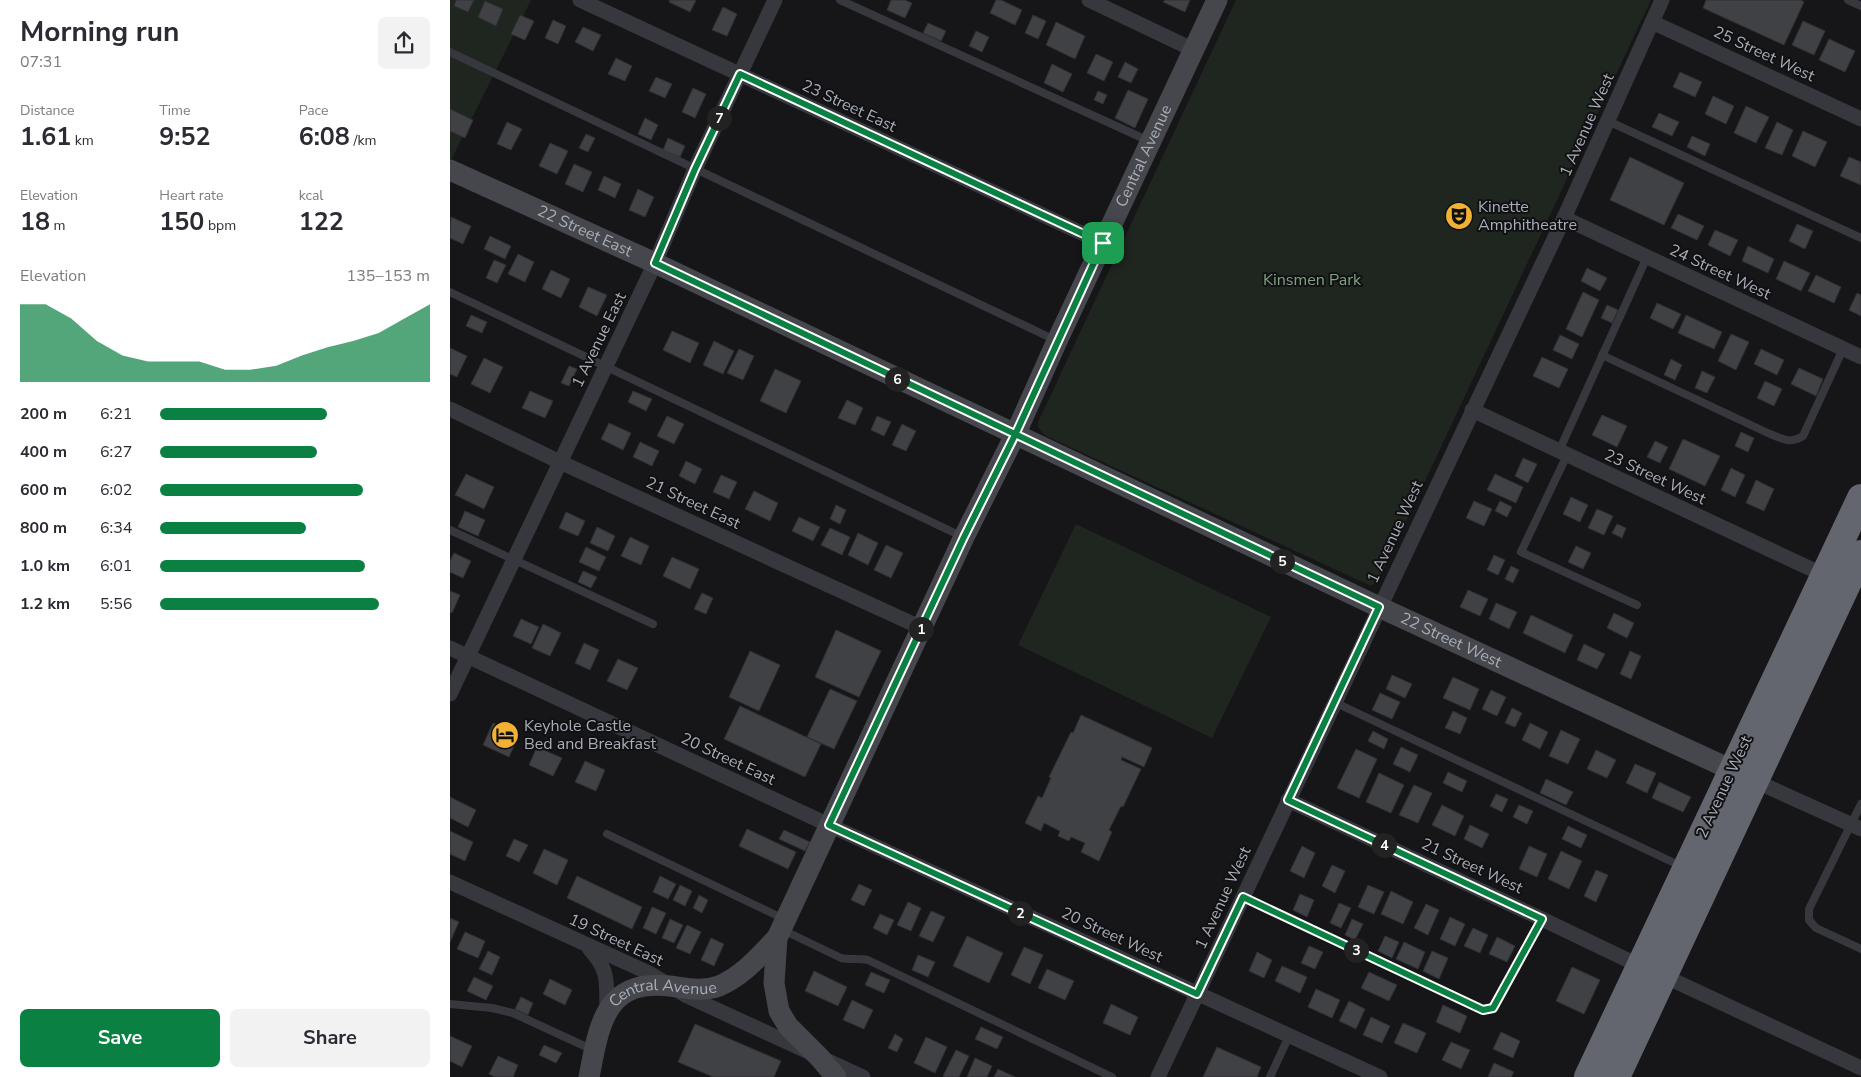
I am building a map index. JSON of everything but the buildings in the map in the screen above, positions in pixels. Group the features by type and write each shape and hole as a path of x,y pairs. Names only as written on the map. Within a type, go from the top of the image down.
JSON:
{"highway":[{"name":"2 Avenue West","path":"1843,585 1861,498"},
{"name":"2 Avenue West","path":"1588,1077 1652,971 1744,776 1861,554"},
{"name":"2 Avenue West","path":"1616,1077 1686,869 1744,776"}],"street":[{"name":"23 Street East","path":"580,0 1103,243"},
{"name":"1 Avenue East","path":"450,694 655,263 695,169 775,0"},
{"path":"1089,0 1194,50"},
{"name":"Central Avenue","path":"590,1077 594,1051 607,1010 615,999 633,988 644,985 687,989 703,989 717,986 743,972 781,929 1218,0"},
{"name":"1 Avenue West","path":"1158,1077 1564,218 1662,0"},
{"name":"25 Street West","path":"1652,22 1861,119"},
{"name":"22 Street East","path":"450,170 655,263 1015,435"},
{"name":"24 Street West","path":"1564,218 1861,357"},
{"name":"21 Street East","path":"450,409 560,462 922,628"},
{"name":"23 Street West","path":"1472,410 1843,585"},
{"name":"22 Street West","path":"1015,435 1379,607 1856,826"},
{"name":"20 Street East","path":"450,648 829,825"},
{"name":"21 Street West","path":"1288,800 1861,1068"},
{"name":"20 Street West","path":"829,825 1377,1076"},
{"name":"19 Street East","path":"450,882 649,973 668,986 863,1077"},
{"name":"Central Avenue","path":"781,929 774,983 779,1011 788,1026 836,1077"},
{"path":"586,945 600,961 605,971 607,1010"}],"lane":[{"path":"840,0 1151,142"},
{"path":"1848,0 1861,6"},
{"path":"450,52 1057,341"},
{"path":"1608,121 1861,238"},
{"path":"1637,605 1521,552 1602,355 1647,257"},
{"path":"450,292 964,537"},
{"path":"1602,355 1770,434 1786,440 1795,440 1803,436 1843,349"},
{"path":"450,530 653,624"},
{"path":"1334,702 1686,869"},
{"path":"1861,804 1856,826 1809,909 1809,920 1816,928 1861,949"},
{"path":"607,834 781,929 841,958 868,960 1112,1077"},
{"path":"1243,897 1483,1010 1493,1008 1542,919"},
{"path":"450,1004 492,1008 513,1013 594,1051"},
{"path":"1270,1077 1289,1036"}],"green space":[{"path":"450,0 531,0 450,162"},
{"name":"Kinsmen Park","path":"1236,0 1651,0 1378,581 1371,586 1044,435 1038,427 1038,422"},
{"path":"1076,524 1271,617 1212,738 1018,645"}],"place":[{"name":"Kinette Amphitheatre","path":"1459,216"},
{"name":"Keyhole Castle Bed and Breakfast","path":"505,735"}],"route":[{"path":"1103,243 740,74 695,169 655,263 1015,435 1379,607 1288,800 1542,919 1493,1008 1483,1010 1243,897 1197,994 829,825 964,537 1015,435 1103,243"}]}
